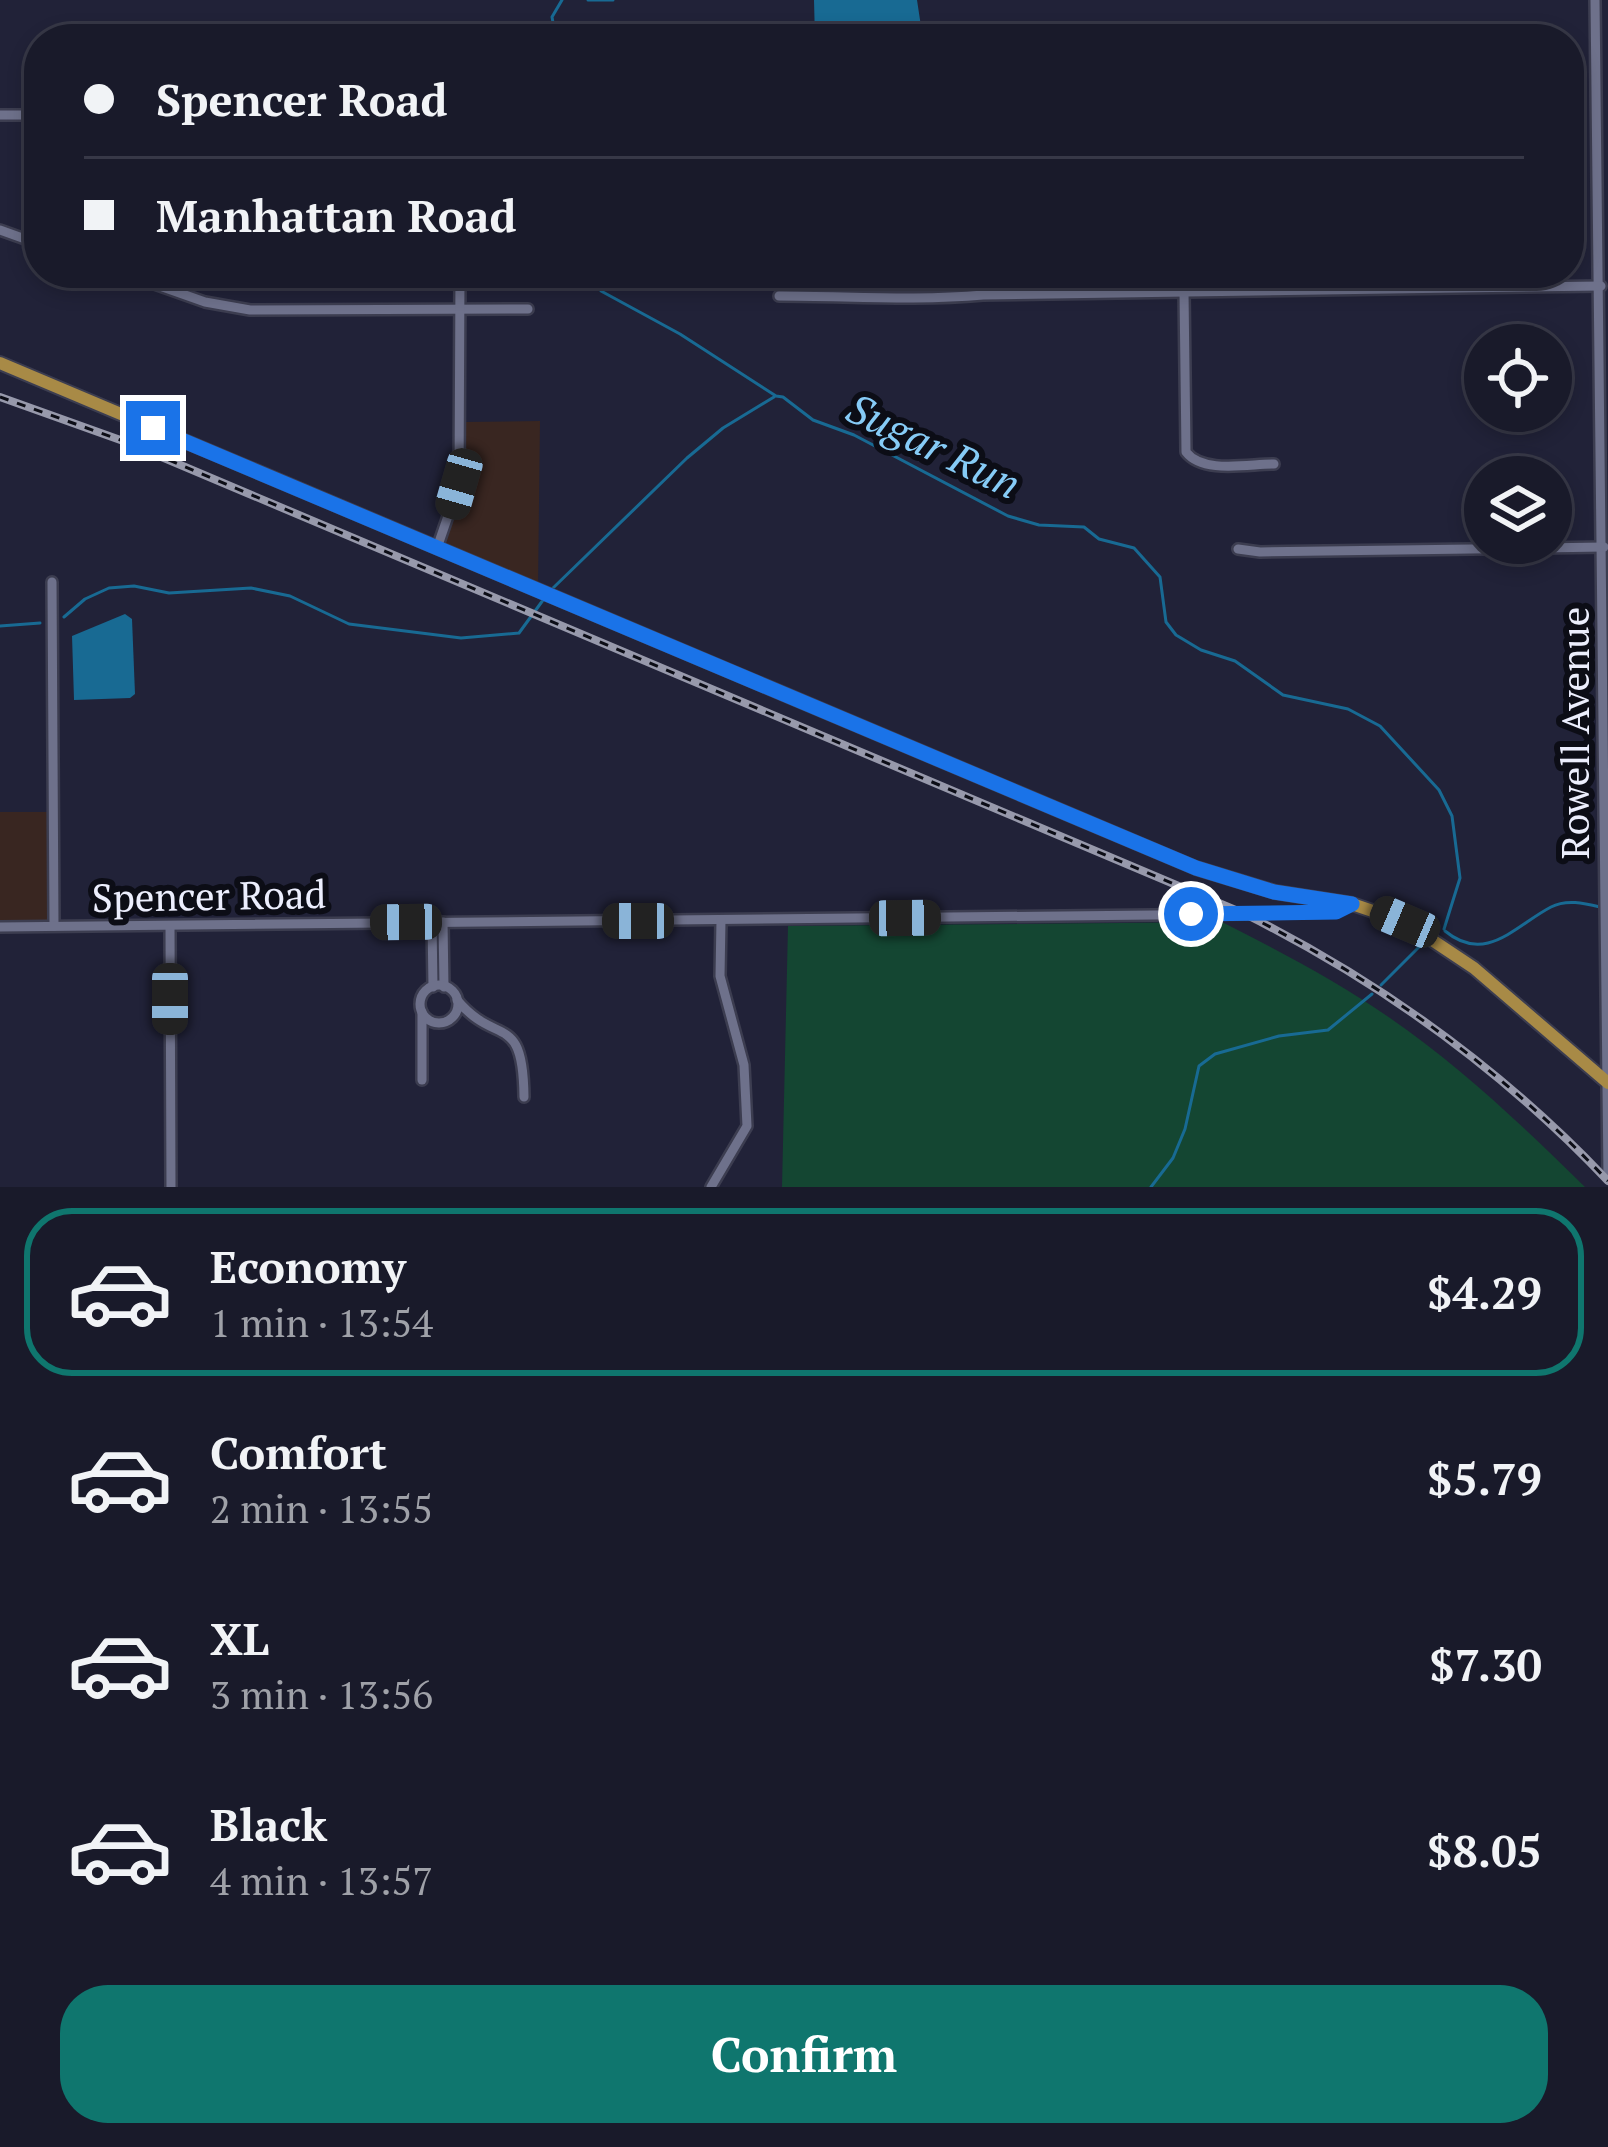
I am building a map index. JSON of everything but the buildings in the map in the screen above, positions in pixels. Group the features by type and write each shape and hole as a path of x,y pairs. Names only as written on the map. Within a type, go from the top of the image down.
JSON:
{"main road":[{"path":"0,363 1196,868 1274,892 1380,912 1436,940 1606,1082"}],"street":[{"name":"Rowell Avenue","path":"1595,0 1608,1177"},
{"path":"1584,286 1601,286"},
{"path":"165,288 250,310 528,309"},
{"path":"436,548 459,484 460,288"},
{"path":"779,296 922,300 983,295 1462,288"},
{"path":"1184,292 1184,447 1191,460 1208,465 1274,464"},
{"path":"1238,549 1604,547"},
{"path":"52,582 55,926"},
{"name":"Spencer Road","path":"0,927 1336,912 1352,904"},
{"path":"711,1187 747,1126 744,1065 721,976 722,920"},
{"path":"438,922 438,987"},
{"path":"170,926 171,1187"},
{"path":"438,987 480,1021"},
{"path":"422,1080 421,999 438,987"},
{"path":"422,1054 456,1012 458,1000"},
{"path":"422,1012 431,1021 480,1021 499,1028 515,1043 524,1064 524,1097"}],"shaded area":[{"path":"540,421 538,588 440,546 461,484 464,422"},
{"path":"0,812 52,812 53,925 0,925"}],"green space":[{"path":"1222,922 1329,979 1416,1037 1491,1098 1585,1187 782,1187 788,926"}],"water":[{"path":"814,0 917,0 921,24 815,24"},
{"path":"125,614 132,619 135,694 74,700 72,636"}],"waterway":[{"name":"Sugar Run","path":"553,24 562,0"},
{"name":"Sugar Run","path":"588,0 613,0"},
{"name":"Sugar Run","path":"599,288 783,397 813,420 854,435 1008,516 1039,525 1084,527 1099,539 1134,548 1160,577 1166,622 1176,635 1201,650 1235,661 1283,695 1348,709 1380,726 1439,790 1452,816 1460,878 1444,929"},
{"path":"552,589 687,458 723,428 774,397"},
{"path":"64,617 85,599 109,588 134,586 169,593 251,588 290,596 349,624 461,638 519,633 546,596"},
{"path":"0,626 40,623"},
{"name":"Sugar Run","path":"1445,931 1460,940 1487,943 1557,905 1575,902 1600,907"},
{"path":"1381,985 1429,942"},
{"path":"1151,1187 1173,1158 1185,1129 1199,1066 1215,1054 1279,1036 1328,1030 1372,994"}],"railway":[{"path":"0,397 126,442 1245,914 1344,969 1438,1031 1526,1102 1608,1181"}],"route":[{"path":"153,428 1196,868 1274,892 1352,904 1336,912 1191,914"}]}
